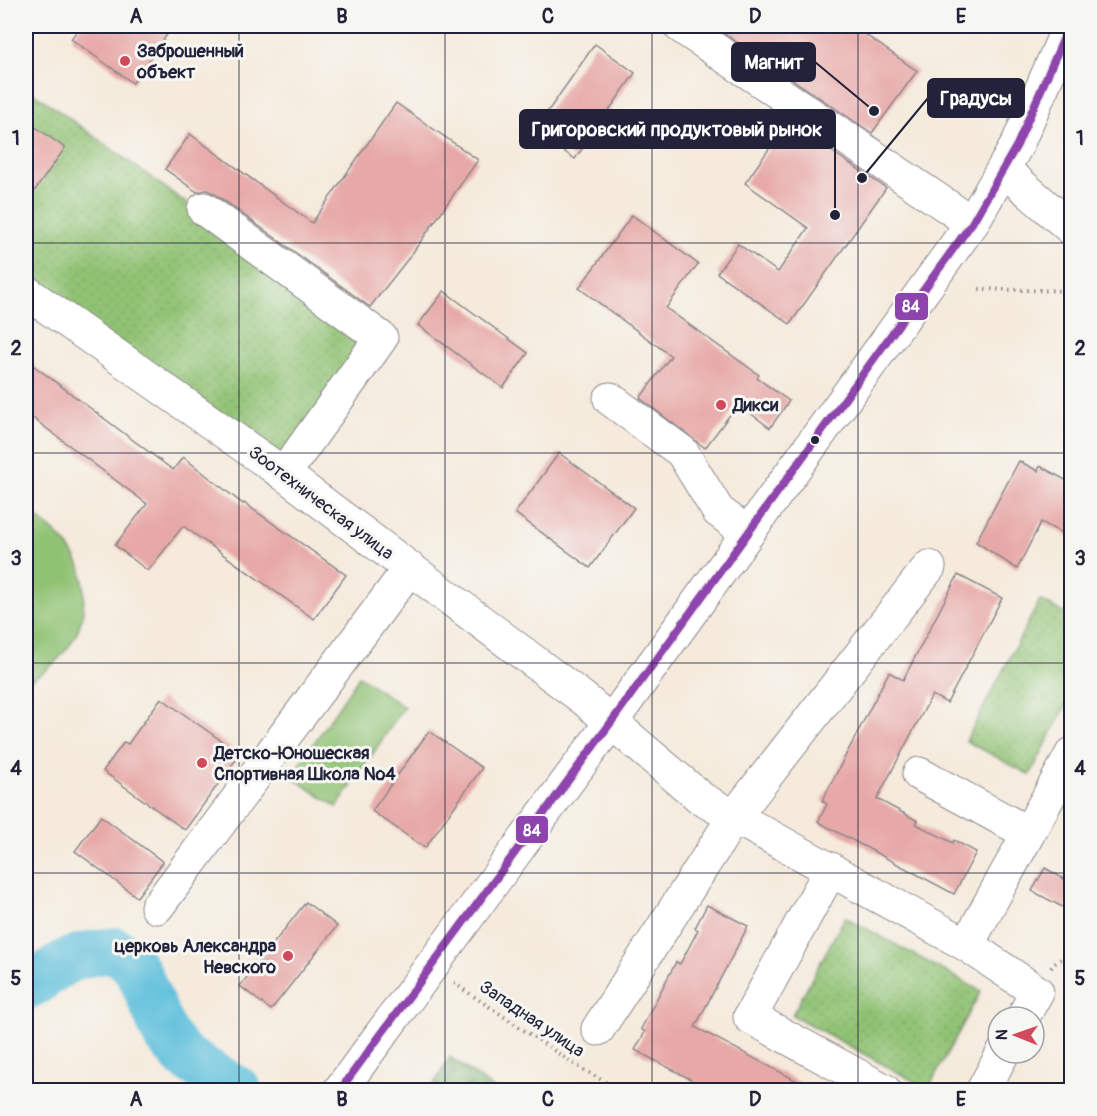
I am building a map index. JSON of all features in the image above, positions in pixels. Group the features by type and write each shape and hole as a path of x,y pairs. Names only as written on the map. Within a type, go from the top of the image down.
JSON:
{"street":[{"path":"680,26 972,223"},
{"path":"346,1083 612,721 972,223 1017,145 1070,26"},
{"path":"1004,170 1071,229"},
{"path":"204,209 381,338 284,474"},
{"name":"Зоотехническая улица","path":"26,292 284,474 612,721 702,799 967,945 1036,992 1029,1005"},
{"path":"610,399 682,452 718,511 748,533"},
{"path":"598,1029 734,817 929,567"},
{"path":"157,907 409,568"},
{"path":"967,945 1071,754"},
{"path":"919,774 1028,833"},
{"path":"831,869 750,1017 884,1090"},
{"path":"983,1090 997,1065"}],"path":[{"path":"979,289 1071,291"},
{"name":"Западная улица","path":"431,966 530,1035 620,1090"}],"green space":[{"path":"26,87 374,339 281,469 26,284"},
{"path":"26,508 69,547 79,564 84,596 83,613 71,643 50,667 26,681"},
{"path":"1040,600 1071,617 1071,696 1030,775 966,741"},
{"path":"359,676 404,707 337,807 291,777"},
{"path":"845,917 981,991 928,1089 792,1015"},
{"path":"450,1057 496,1090 430,1090"}],"building":[{"name":"Заброшенный объект","path":"80,26 173,26 133,83 71,39"},
{"path":"713,26 853,26 917,71 872,133"},
{"path":"595,44 635,73 575,159 534,131"},
{"path":"396,103 478,160 411,255 370,307 215,194 207,190 197,192 165,169 190,134 312,223"},
{"path":"26,120 65,148 26,203"},
{"path":"788,122 886,188 790,324 717,273 738,244 778,272 808,228 745,183"},
{"path":"632,215 698,264 666,308 759,375 757,378 789,401 770,428 738,404 705,448 640,398 671,356 579,288"},
{"path":"444,291 528,353 503,388 418,325"},
{"path":"26,360 173,470 183,457 243,504 346,575 314,619 183,526 148,571 115,545 147,504 26,413"},
{"path":"559,453 634,508 590,568 515,513"},
{"path":"1019,461 1038,471 1040,466 1071,483 1071,538 1041,522 1017,569 976,542"},
{"path":"958,575 1002,598 947,703 932,695 877,799 918,821 916,824 976,852 954,894 818,822 827,804 822,801 889,672 903,680"},
{"name":"Детско-Юношеская Спортивная Школа №4","path":"161,698 240,754 185,830 103,771 124,742 128,744"},
{"path":"429,731 482,768 425,848 372,811"},
{"path":"101,816 163,862 137,897 75,851"},
{"path":"1045,868 1071,883 1071,899 1066,909 1032,891"},
{"name":"церковь Александра Невского","path":"306,902 337,926 271,1010 240,986"},
{"path":"707,905 748,926 695,1027 814,1090 711,1090 635,1050 645,1032 641,1029 676,962 680,964 698,930 695,928"}],"waterway":[{"path":"26,987 72,959 115,950 131,962 140,976 164,1033 184,1057 239,1090"}],"transit line":[{"name":"84","path":"340,1090 612,721 972,223 1017,145 1069,26"}],"place":[{"name":"Заброшенный объект","path":"125,61"},
{"name":"Магнит","path":"874,111"},
{"name":"Градусы","path":"862,178"},
{"name":"Григоровский продуктовый рынок","path":"835,215"},
{"name":"Дикси","path":"721,405"},
{"name":"Детско-Юношеская Спортивная Школа №4","path":"202,763"},
{"name":"церковь Александра Невского","path":"288,956"}]}
